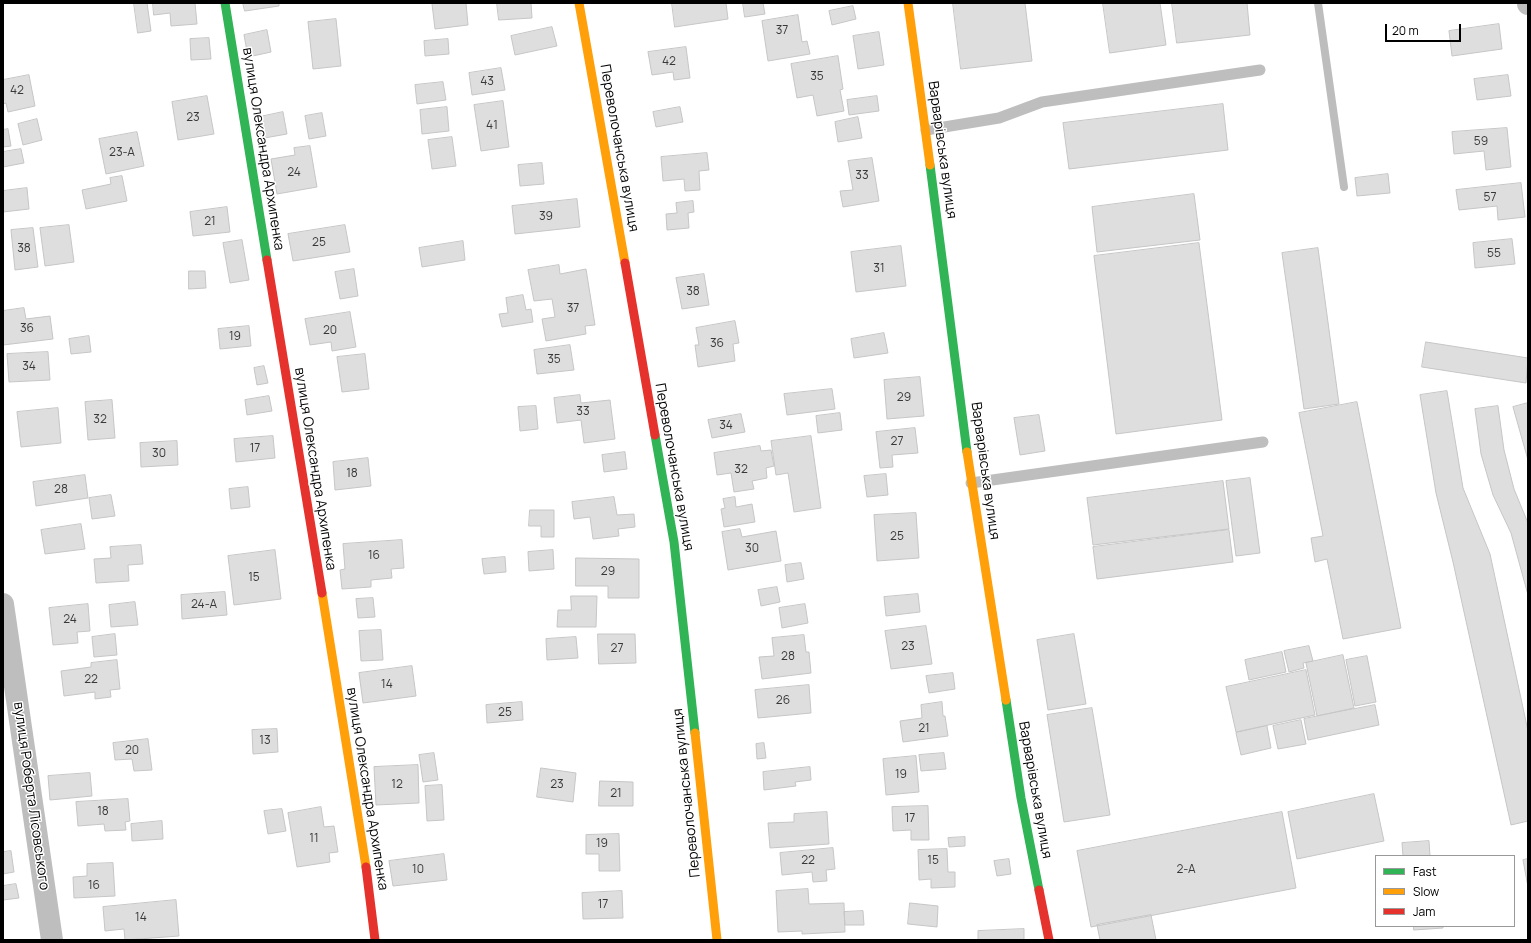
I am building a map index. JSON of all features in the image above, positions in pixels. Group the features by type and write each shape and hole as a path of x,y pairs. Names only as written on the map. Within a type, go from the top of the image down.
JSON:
{"street":[{"name":"вулиця Олександра Архипенка","path":"225,3 365,856 375,940"},
{"name":"Переволочанська вулиця","path":"579,3 674,542 717,940"},
{"name":"Варварівська вулиця","path":"908,3 926,130 971,483 1021,798 1049,940"},
{"name":"вулиця Роберта Лісовського","path":"3,604 52,940"}],"lane":[{"path":"926,130 999,118 1042,102 1260,70"},
{"path":"971,483 1263,442"}],"building":[{"path":"134,3 147,3 151,31 138,33"},
{"path":"153,3 195,3 197,24 171,26 170,13 154,15"},
{"path":"243,3 279,3 279,6 245,11"},
{"path":"466,3 468,25 435,29 432,4"},
{"path":"497,3 531,3 532,18 499,20"},
{"path":"672,3 726,3 728,19 675,27"},
{"path":"743,3 763,3 765,14 745,17"},
{"path":"953,3 1025,3 1032,61 961,69"},
{"path":"1103,3 1160,3 1166,45 1110,53"},
{"path":"1172,3 1247,3 1250,35 1177,43"},
{"path":"853,6 856,19 832,25 829,11"},
{"path":"798,15 802,42 807,41 810,54 768,61 762,21"},
{"path":"336,19 341,66 313,69 308,22"},
{"path":"1499,24 1502,49 1452,56 1449,31"},
{"path":"552,27 557,46 515,55 511,36"},
{"path":"267,30 271,52 248,57 244,35"},
{"path":"879,32 884,65 858,69 853,36"},
{"path":"209,38 211,59 191,60 190,39"},
{"path":"448,39 449,54 425,56 424,41"},
{"path":"686,47 690,78 674,80 673,72 652,75 648,52"},
{"path":"838,56 843,89 840,90 844,111 817,116 813,95 797,98 791,64"},
{"path":"501,68 505,90 472,95 469,73"},
{"path":"29,75 35,106 8,112 6,103 3,104 3,80"},
{"path":"1508,75 1511,96 1477,100 1474,79"},
{"path":"443,82 446,100 417,104 415,85"},
{"path":"207,96 214,134 178,140 172,102"},
{"path":"877,96 879,111 849,115 847,100"},
{"path":"503,101 509,147 481,151 474,105"},
{"path":"1223,104 1228,150 1069,169 1063,123"},
{"path":"447,107 449,131 422,134 420,110"},
{"path":"680,107 683,122 656,127 653,112"},
{"path":"283,112 287,134 259,139 255,118"},
{"path":"322,113 326,136 309,139 305,116"},
{"path":"858,117 862,138 838,142 835,122"},
{"path":"37,119 42,140 23,145 18,124"},
{"path":"1507,128 1511,167 1486,170 1484,151 1454,154 1452,132"},
{"path":"8,129 11,146 3,147 3,130"},
{"path":"137,132 144,166 106,174 99,139"},
{"path":"452,137 456,166 432,169 428,140"},
{"path":"310,146 317,187 277,194 271,159 295,155 294,148"},
{"path":"21,149 24,163 3,167 3,152"},
{"path":"707,153 709,170 699,171 700,190 685,191 684,179 663,181 661,157"},
{"path":"872,158 879,201 843,207 840,191 853,190 848,161"},
{"path":"542,163 544,184 520,186 518,165"},
{"path":"1388,174 1390,193 1357,196 1355,178"},
{"path":"122,176 127,201 86,209 82,190 111,184 110,178"},
{"path":"1521,183 1525,217 1498,220 1497,206 1459,210 1456,190"},
{"path":"27,188 29,209 3,212 3,191"},
{"path":"1194,194 1200,240 1097,252 1092,207"},
{"path":"577,199 580,227 515,234 512,206"},
{"path":"693,201 694,212 688,213 689,228 667,230 666,214 677,213 676,203"},
{"path":"227,207 230,232 193,236 190,212"},
{"path":"69,225 74,262 45,266 40,228"},
{"path":"345,225 350,252 293,261 288,234"},
{"path":"33,228 38,267 15,270 11,230"},
{"path":"1512,239 1515,264 1475,268 1473,243"},
{"path":"242,240 249,280 230,283 223,243"},
{"path":"463,241 465,260 422,267 419,248"},
{"path":"1199,243 1222,420 1116,434 1094,256"},
{"path":"901,246 906,286 856,292 851,252"},
{"path":"1318,248 1339,404 1304,409 1282,253"},
{"path":"559,265 560,274 586,269 595,325 585,326 586,334 546,341 542,319 555,317 552,299 534,301 528,270"},
{"path":"354,269 358,296 340,299 335,272"},
{"path":"189,271 205,271 206,288 189,289"},
{"path":"704,274 709,305 682,309 676,278"},
{"path":"523,295 526,310 531,309 533,322 502,327 499,314 508,313 506,298"},
{"path":"24,308 26,319 50,316 53,339 3,345 3,311"},
{"path":"350,312 356,347 332,351 331,342 310,345 305,319"},
{"path":"735,321 739,343 733,344 735,361 698,367 695,345 699,345 696,328"},
{"path":"249,326 251,346 220,349 218,329"},
{"path":"884,333 888,353 854,358 851,339"},
{"path":"89,336 91,352 71,354 69,339"},
{"path":"1426,342 1528,358 1526,383 1422,367"},
{"path":"570,345 574,370 537,374 534,350"},
{"path":"48,352 50,380 9,382 7,354"},
{"path":"365,354 369,389 342,392 337,357"},
{"path":"264,366 268,383 257,385 254,368"},
{"path":"920,377 924,416 887,419 884,380"},
{"path":"832,389 835,409 787,415 784,394"},
{"path":"1447,391 1463,488 1490,554 1528,731 1528,821 1511,825 1453,562 1436,493 1420,395"},
{"path":"580,395 581,403 610,400 615,439 584,443 581,420 557,423 554,398"},
{"path":"269,396 272,411 247,415 245,400"},
{"path":"112,400 115,438 88,440 85,402"},
{"path":"1357,402 1401,628 1343,639 1327,559 1315,562 1311,538 1323,536 1299,413"},
{"path":"1528,403 1528,460 1513,407"},
{"path":"536,406 538,429 520,431 518,407"},
{"path":"1498,406 1504,450 1514,489 1528,523 1528,595 1511,533 1493,495 1481,454 1475,409"},
{"path":"58,408 61,443 21,447 17,412"},
{"path":"840,413 842,430 818,433 816,416"},
{"path":"741,414 745,432 712,438 708,420"},
{"path":"1039,415 1045,451 1020,455 1014,418"},
{"path":"915,428 918,453 892,455 893,467 880,468 876,432"},
{"path":"273,436 275,458 236,462 234,439"},
{"path":"811,436 821,508 794,512 788,473 776,475 771,441"},
{"path":"177,441 178,465 141,467 140,443"},
{"path":"760,446 761,451 771,450 774,466 766,468 767,478 752,481 754,489 734,492 731,473 717,475 714,453"},
{"path":"625,452 627,469 604,472 602,455"},
{"path":"368,458 371,486 335,490 333,462"},
{"path":"886,474 888,495 867,497 864,476"},
{"path":"85,475 88,498 36,506 33,482"},
{"path":"1250,478 1260,553 1236,556 1226,481"},
{"path":"1223,481 1229,529 1093,545 1087,498"},
{"path":"248,487 250,507 231,509 229,489"},
{"path":"111,495 115,516 92,519 89,498"},
{"path":"614,497 617,515 634,514 635,527 618,529 619,536 593,539 590,517 574,519 572,502"},
{"path":"735,497 736,507 752,504 755,522 724,527 721,509 725,508 723,499"},
{"path":"530,510 554,510 554,537 541,537 541,526 529,526"},
{"path":"916,513 919,558 877,561 874,515"},
{"path":"81,524 85,549 45,554 41,530"},
{"path":"740,529 742,537 776,531 781,561 728,570 722,532"},
{"path":"1229,530 1233,562 1097,579 1093,547"},
{"path":"402,540 404,568 391,569 392,578 371,580 371,587 342,589 340,570 345,569 343,544"},
{"path":"141,545 143,564 128,565 129,581 96,583 94,559 111,558 110,547"},
{"path":"275,550 281,599 234,605 228,556"},
{"path":"553,550 554,569 529,571 528,552"},
{"path":"505,557 506,572 484,574 482,559"},
{"path":"576,558 639,559 639,598 608,598 608,586 576,586"},
{"path":"801,563 804,579 787,582 785,565"},
{"path":"777,587 780,602 761,606 758,590"},
{"path":"225,592 227,615 182,619 181,595"},
{"path":"918,594 920,612 886,616 884,597"},
{"path":"571,596 597,596 596,627 557,627 558,610 571,610"},
{"path":"373,598 375,617 358,618 356,599"},
{"path":"135,602 138,625 111,627 109,605"},
{"path":"88,604 90,631 77,632 78,643 53,645 49,608"},
{"path":"805,604 808,623 782,628 779,608"},
{"path":"926,626 932,664 891,669 885,631"},
{"path":"381,630 383,660 361,661 359,631"},
{"path":"115,634 117,655 94,657 92,637"},
{"path":"598,634 635,634 636,663 599,664"},
{"path":"1074,634 1086,704 1048,710 1037,640"},
{"path":"804,635 806,652 809,652 811,673 762,679 759,657 774,656 772,638"},
{"path":"576,637 578,658 547,660 546,639"},
{"path":"1309,646 1313,661 1303,663 1304,668 1289,672 1284,651"},
{"path":"1282,652 1286,672 1249,680 1245,660"},
{"path":"1343,655 1354,708 1317,716 1306,663"},
{"path":"1367,656 1376,702 1355,706 1346,660"},
{"path":"117,660 120,689 110,690 111,697 95,699 95,692 64,696 61,671 91,667 91,663"},
{"path":"412,666 416,696 363,703 359,673"},
{"path":"1306,670 1315,715 1236,732 1226,687"},
{"path":"953,673 955,689 929,693 926,676"},
{"path":"809,685 811,713 758,718 755,690"},
{"path":"522,702 523,720 487,723 486,705"},
{"path":"942,702 943,716 945,716 948,736 903,742 900,721 922,718 921,705"},
{"path":"1375,705 1379,725 1308,740 1304,719"},
{"path":"1092,708 1110,815 1064,822 1047,715"},
{"path":"1301,720 1306,744 1278,749 1273,726"},
{"path":"1267,726 1271,748 1241,755 1236,733"},
{"path":"277,729 278,752 253,754 252,730"},
{"path":"148,739 152,770 134,771 132,759 115,760 113,743"},
{"path":"764,743 766,758 757,759 756,744"},
{"path":"434,753 438,780 423,782 419,755"},
{"path":"944,753 946,769 921,771 919,755"},
{"path":"916,756 919,792 886,795 883,759"},
{"path":"418,765 419,803 376,805 374,767"},
{"path":"810,767 811,780 795,782 796,786 764,790 763,772"},
{"path":"541,768 576,773 573,802 537,797"},
{"path":"90,773 92,796 50,800 48,776"},
{"path":"600,781 633,782 633,806 599,806"},
{"path":"442,785 444,820 427,821 425,786"},
{"path":"1374,794 1384,841 1297,859 1288,812"},
{"path":"128,799 130,821 125,822 126,830 105,831 104,824 78,826 76,802"},
{"path":"928,806 929,840 911,840 911,830 893,831 892,807"},
{"path":"321,807 324,827 334,826 338,852 329,853 330,862 297,867 288,813"},
{"path":"282,809 286,831 268,834 264,811"},
{"path":"827,812 829,844 770,848 768,823 794,822 794,814"},
{"path":"1282,812 1296,888 1091,927 1077,851"},
{"path":"162,821 163,839 132,841 131,824"},
{"path":"619,834 620,871 599,871 599,854 586,854 586,835"},
{"path":"965,837 965,846 949,847 948,838"},
{"path":"1429,841 1430,855 1403,855 1402,843"},
{"path":"833,848 835,869 826,870 827,881 813,882 812,872 782,875 780,853"},
{"path":"947,849 948,872 955,872 955,887 931,888 931,879 919,880 918,850"},
{"path":"11,851 14,872 3,874 3,852"},
{"path":"444,854 447,880 393,886 389,861"},
{"path":"1009,859 1011,874 997,876 994,861"},
{"path":"1528,859 1528,887 1523,860"},
{"path":"113,863 115,896 74,898 73,877 87,876 87,864"},
{"path":"16,884 19,898 3,900 3,886"},
{"path":"808,889 809,904 844,903 845,932 802,934 802,931 778,932 776,891"},
{"path":"622,891 623,918 583,919 582,893"},
{"path":"176,900 179,936 125,940 124,929 105,931 103,907"},
{"path":"910,903 938,906 937,927 908,924"},
{"path":"863,911 864,925 845,925 844,912"},
{"path":"1151,915 1156,940 1100,940 1097,925"},
{"path":"1414,927 1443,927 1443,928 1414,930"},
{"path":"1024,929 1024,940 978,940 978,931"}],"waterway":[{"path":"1318,3 1344,187"}],"traffic: fast":[{"path":"225,3 267,260"},
{"path":"930,165 967,452"},
{"path":"655,435 674,542 695,733"},
{"path":"1006,700 1021,798 1039,890"}],"traffic: slow":[{"path":"579,3 625,263"},
{"path":"908,3 930,165"},
{"path":"967,452 1006,700"},
{"path":"322,593 366,867"},
{"path":"695,733 717,940"}],"traffic: jam":[{"path":"267,260 322,593"},
{"path":"625,263 655,435"},
{"path":"366,867 375,940"},
{"path":"1039,890 1049,940"}]}
